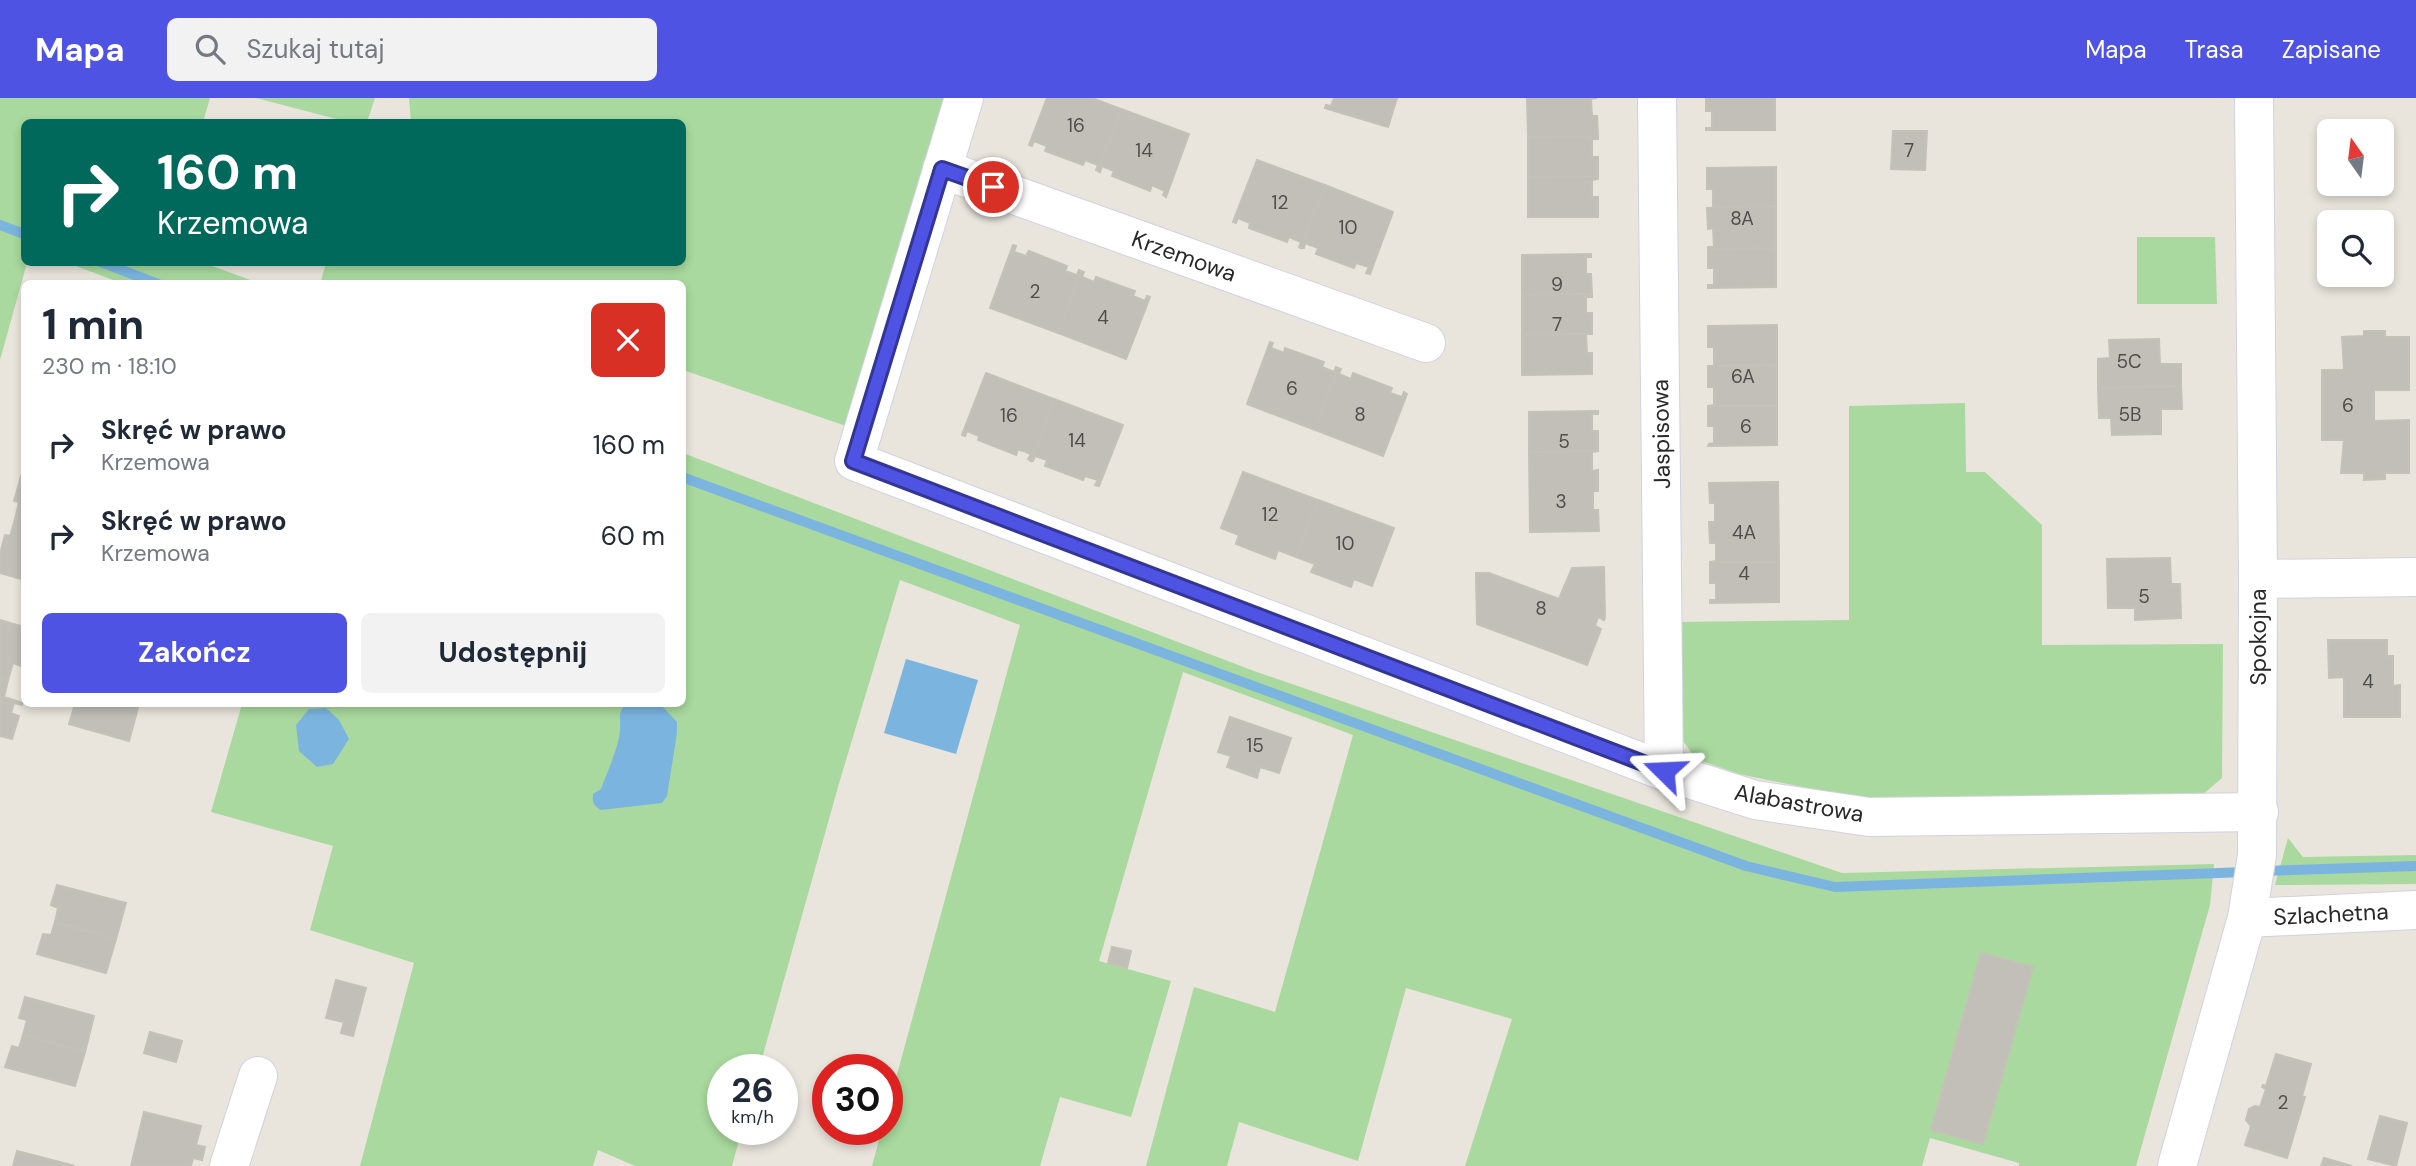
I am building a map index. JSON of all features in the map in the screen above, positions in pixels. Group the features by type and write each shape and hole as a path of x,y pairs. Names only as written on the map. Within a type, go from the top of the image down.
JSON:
{"street":[{"path":"942,169 964,98"},
{"name":"Jaspisowa","path":"1657,98 1664,771"},
{"name":"Spokojna","path":"2177,1166 2252,887 2259,812 2254,98"},
{"name":"Krzemowa","path":"942,169 1426,343"},
{"name":"Alabastrowa","path":"942,169 853,461 1664,771 1755,800 1869,817 2259,812"},
{"path":"2258,579 2416,577"},
{"name":"Szlachetna","path":"2252,887 2416,910"},
{"path":"229,1166 258,1076"}],"green space":[{"path":"0,98 210,98 204,119 21,119 21,266 26,266 0,360"},
{"path":"256,98 375,98 368,119 336,119"},
{"path":"409,98 949,98 846,426 686,371 686,280 321,280 325,266 686,266 686,119 411,119"},
{"path":"2137,237 2215,237 2217,304 2137,304"},
{"path":"76,266 212,266 251,280 113,280"},
{"path":"1965,403 1966,472 1985,472 2042,525 2042,645 2223,644 2222,778 2195,801 1999,802 1851,797 1739,774 1696,759 1678,734 1677,622 1849,620 1849,406"},
{"path":"686,454 1254,671 1842,873 2214,864 2210,905 2136,1166 2019,1166 2019,1163 1930,1138 1922,1166 1465,1166 1512,1019 1406,988 1358,1161 1239,1122 1227,1166 1146,1166 1194,987 1275,1012 1353,735 1183,672 1099,961 1171,981 1131,1117 1060,1097 1040,1166 872,1166 878,1145 903,1145 903,1054 1020,625 900,580 838,787 763,1054 707,1054 707,1145 738,1145 732,1166 635,1166 598,1150 593,1166 360,1166 414,963 310,930 333,846 211,812 241,707 686,707"},
{"path":"2288,838 2303,857 2416,855 2416,884 2275,885"}],"water":[{"path":"906,659 978,680 956,754 884,733"},
{"path":"623,707 663,707 677,722 667,796 662,803 601,810 594,804 593,794 601,789 619,737 620,713"},
{"path":"326,708 339,720 349,739 333,764 317,767 299,751 296,725 309,709"}],"building":[{"path":"1047,98 1092,98 1121,109 1098,171 1098,165 1085,160 1083,165 1045,151 1047,146 1034,141 1032,146 1029,145"},
{"path":"1334,98 1397,98 1388,127 1325,108 1326,105 1331,106"},
{"path":"1527,98 1597,98 1591,99 1592,116 1597,116 1598,136 1528,137"},
{"path":"1706,98 1775,98 1775,130 1706,130 1712,128 1712,111 1706,111"},
{"path":"1121,109 1189,134 1166,197 1163,195 1165,191 1152,185 1150,191 1112,176 1114,171 1102,166 1100,172 1098,171"},
{"path":"1893,131 1927,131 1925,170 1891,169"},
{"path":"1598,136 1598,139 1592,139 1592,157 1598,157 1598,176 1528,177 1528,137"},
{"path":"1257,160 1325,185 1301,248 1301,242 1289,237 1287,242 1249,228 1250,223 1238,218 1236,223 1233,222"},
{"path":"1776,167 1776,206 1713,208 1713,189 1707,189 1707,168"},
{"path":"1598,176 1598,179 1592,180 1592,197 1598,197 1598,217 1528,217 1528,177"},
{"path":"1325,185 1393,212 1370,274 1366,273 1369,267 1356,263 1354,268 1316,254 1318,248 1305,243 1304,248 1301,248"},
{"path":"1776,206 1776,248 1708,249 1714,247 1713,228 1708,229 1707,208"},
{"path":"1013,245 1016,246 1014,252 1026,256 1029,251 1067,266 1065,271 1077,275 1079,270 1081,271 1058,333 990,308"},
{"path":"1776,248 1776,287 1708,288 1708,285 1714,285 1714,268 1708,268 1708,249"},
{"path":"1591,254 1591,257 1586,257 1586,274 1591,274 1592,294 1522,295 1522,255"},
{"path":"1081,271 1084,272 1082,277 1094,282 1096,277 1135,291 1133,296 1145,301 1147,296 1150,297 1126,359 1058,333"},
{"path":"1592,294 1592,297 1586,297 1586,313 1592,313 1592,334 1522,335 1522,295"},
{"path":"1777,325 1777,365 1714,366 1714,347 1708,347 1708,326"},
{"path":"2364,331 2385,331 2385,337 2409,337 2409,390 2374,390 2374,421 2409,420 2409,473 2385,473 2385,479 2364,480 2364,473 2341,473 2344,440 2322,440 2322,370 2344,370 2342,337 2364,336"},
{"path":"1586,334 1587,353 1592,353 1592,374 1522,375 1522,335"},
{"path":"2159,339 2160,364 2181,364 2181,386 2098,388 2098,359 2110,358 2109,340"},
{"path":"1270,342 1273,343 1271,348 1284,353 1285,348 1324,362 1322,367 1334,372 1336,367 1338,368 1315,430 1247,404"},
{"path":"1777,365 1777,406 1708,406 1714,405 1714,387 1708,387 1708,366"},
{"path":"1338,368 1341,369 1339,374 1351,379 1353,373 1392,388 1390,393 1402,397 1404,392 1407,394 1383,456 1315,430"},
{"path":"986,373 1054,399 1031,461 1028,459 1031,454 1018,449 1016,455 978,440 979,436 967,431 965,436 962,435"},
{"path":"2181,386 2182,409 2161,409 2161,434 2112,435 2111,418 2099,418 2098,388"},
{"path":"1054,399 1123,425 1099,486 1095,485 1098,480 1085,476 1083,480 1045,466 1047,460 1035,456 1031,461"},
{"path":"1708,406 1777,406 1777,445 1708,446 1714,443 1714,426 1708,426"},
{"path":"1598,411 1598,414 1592,414 1592,431 1598,431 1598,451 1529,452 1529,412"},
{"path":"1598,451 1592,452 1592,471 1598,470 1598,491 1593,491 1593,510 1598,510 1599,531 1530,532 1529,452"},
{"path":"1243,472 1318,500 1296,557 1278,550 1275,559 1236,544 1239,535 1221,528"},
{"path":"21,476 21,521 15,519 19,502 14,501"},
{"path":"1778,482 1779,562 1710,562 1716,561 1716,543 1710,543 1709,522 1715,522 1715,503 1710,503 1709,483"},
{"path":"1318,500 1394,528 1372,586 1354,579 1351,587 1311,572 1315,564 1296,557"},
{"path":"15,519 21,521 21,579 0,573 0,554 5,535 10,536"},
{"path":"2170,558 2171,584 2180,584 2181,618 2135,620 2135,608 2108,608 2107,559"},
{"path":"1710,562 1779,562 1779,602 1710,603 1710,600 1716,600 1716,583 1710,583"},
{"path":"1604,567 1605,617 1604,620 1598,617 1595,626 1601,629 1587,665 1477,624 1476,573 1489,573 1559,599 1572,568"},
{"path":"0,620 21,626 21,666 13,663 8,680 0,678"},
{"path":"2328,640 2387,640 2387,656 2393,656 2393,686 2400,685 2400,717 2344,717 2344,677 2329,678"},
{"path":"0,678 8,680 4,697 21,702 21,705 14,703 11,713 19,716 12,739 0,736"},
{"path":"74,707 138,707 129,741 69,724"},
{"path":"1230,717 1291,738 1279,773 1260,767 1257,778 1227,767 1231,756 1218,752"},
{"path":"57,885 126,903 116,939 55,922 58,908 51,905"},
{"path":"55,922 116,939 106,973 37,954 43,934 51,935"},
{"path":"1112,947 1131,951 1127,968 1108,963"},
{"path":"1981,953 2033,967 1983,1144 1931,1130"},
{"path":"336,980 366,988 353,1036 341,1033 344,1022 326,1018"},
{"path":"25,997 94,1016 85,1052 23,1035 27,1020 19,1018"},
{"path":"150,1032 182,1041 176,1062 144,1053"},
{"path":"23,1035 85,1052 75,1086 5,1067 12,1046 19,1048"},
{"path":"2276,1054 2311,1064 2302,1096 2305,1097 2287,1158 2245,1145 2251,1126 2246,1120 2249,1109 2260,1107 2266,1089 2262,1087 2266,1086"},
{"path":"144,1112 201,1126 196,1145 205,1147 202,1160 193,1158 191,1166 131,1166"},
{"path":"2380,1116 2407,1123 2396,1166 2368,1159"},
{"path":"17,1151 75,1166 13,1166"},
{"path":"2324,1158 2352,1166 2321,1166"}],"waterway":[{"path":"0,225 21,233"},
{"path":"111,266 148,280"},
{"path":"686,478 1746,866 1835,887 2246,872"},
{"path":"2262,871 2416,866"}],"route":[{"path":"993,187 942,169 853,461 1664,771"}]}
